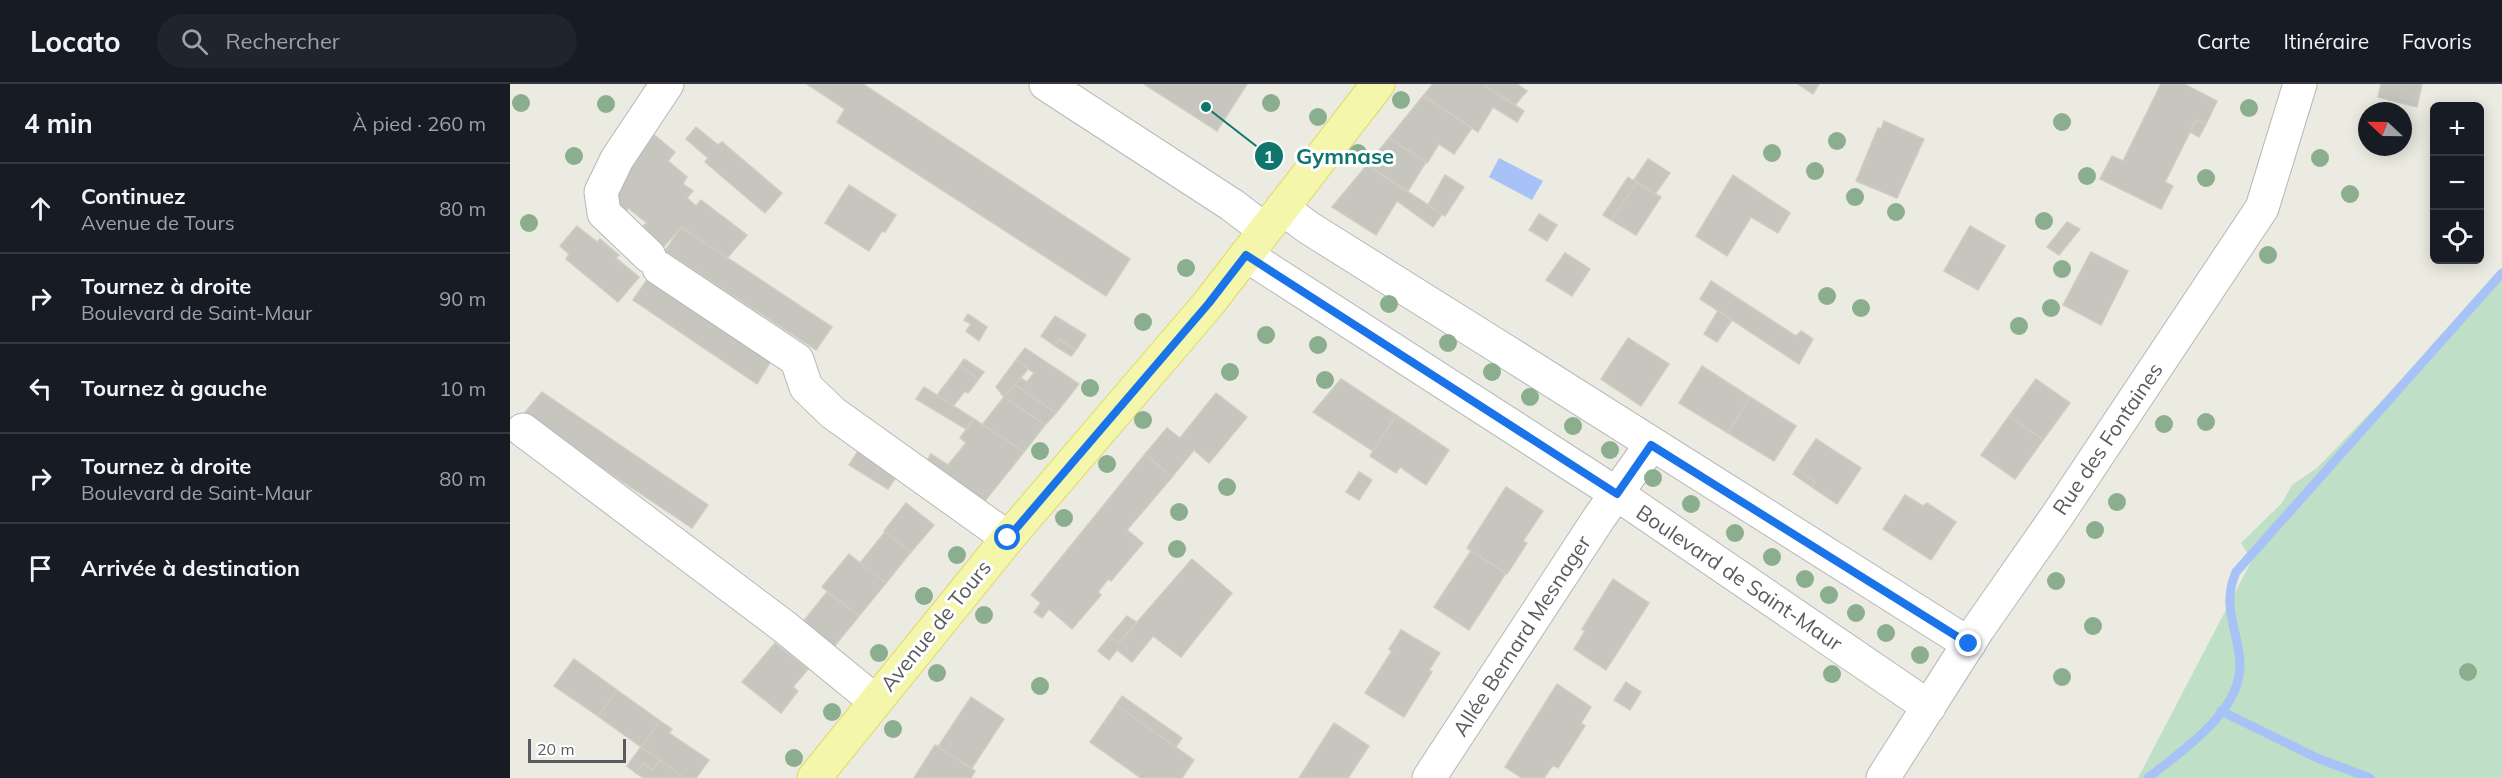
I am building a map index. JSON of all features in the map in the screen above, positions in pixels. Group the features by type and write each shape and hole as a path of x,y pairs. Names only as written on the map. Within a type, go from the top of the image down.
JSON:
{"main road":[{"name":"Avenue de Tours","path":"814,778 1008,538 1209,303 1378,84"}],"street":[{"path":"667,84 617,159 601,192 604,213 654,262 797,360 806,387 833,413 1008,538"},
{"path":"1046,84 1232,205 1264,231 1651,445 1969,644"},
{"name":"Rue des Fontaines","path":"1884,778 1969,644 2262,208 2300,84"},
{"name":"Boulevard de Saint-Maur","path":"1264,231 1617,494 1929,707"},
{"path":"522,430 786,628 875,701"},
{"name":"Allée Bernard Mesnager","path":"1429,778 1651,445"}],"green space":[{"path":"2502,276 2502,778 2138,778 2252,560 2241,543 2282,503 2292,485 2317,468"}],"water":[{"path":"1499,158 1543,181 1532,200 1489,177"}],"building":[{"path":"807,84 863,84 1130,259 1106,296 837,122 845,109"},
{"path":"1144,84 1247,84 1217,131"},
{"path":"1433,84 1482,84 1524,111 1517,122 1493,107 1478,132 1423,96"},
{"path":"1482,84 1517,84 1527,91 1515,105"},
{"path":"1798,84 1819,84 1813,94"},
{"path":"2161,84 2184,84 2217,101 2206,124 2196,120 2165,182 2173,186 2161,209 2100,179 2112,156 2123,161"},
{"path":"2381,84 2422,84 2417,107 2412,106 2412,102 2398,102 2378,97"},
{"path":"1423,96 1472,128 1454,154 1439,144 1427,163 1389,138"},
{"path":"2196,120 2206,124 2199,137 2190,132"},
{"path":"1884,121 1924,139 1897,198 1856,181 1878,128 1881,129"},
{"path":"696,127 718,145 722,142 782,193 765,213 705,162 708,158 686,139"},
{"path":"653,134 675,152 668,161 687,177 683,184 693,191 687,198 696,206 701,200 747,235 727,258 681,227 659,252 647,241 653,235 643,226 647,223 628,208 626,211 604,193"},
{"path":"1389,138 1426,162 1408,191 1367,165"},
{"path":"1648,159 1670,173 1655,194 1634,180"},
{"path":"1367,165 1442,214 1433,227 1397,201 1376,235 1332,207"},
{"path":"1445,175 1464,187 1445,216 1428,205"},
{"path":"1733,175 1790,213 1778,233 1751,217 1727,256 1696,236"},
{"path":"1628,177 1637,183 1611,220 1603,215"},
{"path":"1637,183 1661,197 1636,235 1611,220"},
{"path":"849,185 896,215 869,251 825,223"},
{"path":"1539,214 1557,225 1547,241 1529,230"},
{"path":"2067,222 2080,229 2059,255 2047,247"},
{"path":"577,226 597,242 600,239 619,255 616,258 639,277 618,302 566,259 569,254 560,246"},
{"path":"1970,226 2005,246 1978,290 1944,271"},
{"path":"681,227 832,327 816,350 665,251"},
{"path":"2091,252 2128,271 2101,325 2063,305"},
{"path":"1565,253 1590,269 1572,296 1546,280"},
{"path":"648,278 771,361 757,384 633,300"},
{"path":"1711,281 1796,336 1801,331 1813,339 1799,364 1700,299"},
{"path":"1718,311 1732,320 1717,342 1704,334"},
{"path":"968,314 987,327 979,341 966,331 971,324 964,320"},
{"path":"1055,316 1086,335 1076,350 1059,339 1055,346 1041,336"},
{"path":"1628,338 1669,364 1641,406 1601,379"},
{"path":"1059,339 1076,350 1071,356 1055,346"},
{"path":"1025,348 1079,384 1056,413 1015,385 1021,378 1027,382 1034,373 1016,360"},
{"path":"964,359 984,372 978,380 960,365"},
{"path":"1016,360 1028,369 1004,397 996,387"},
{"path":"960,365 978,380 968,393 965,391 953,406 937,395"},
{"path":"1702,366 1750,397 1728,433 1679,403"},
{"path":"1341,379 1396,415 1373,451 1313,412"},
{"path":"2036,379 2070,403 2043,440 2009,416"},
{"path":"1015,385 1056,413 1045,425 1004,397"},
{"path":"924,387 974,419 966,429 916,399"},
{"path":"542,392 708,505 692,528 523,415"},
{"path":"1216,393 1247,417 1209,463 1194,450 1172,477 1145,454 1167,428 1180,438"},
{"path":"1004,397 1045,425 1024,452 982,425"},
{"path":"1750,397 1796,426 1774,461 1728,433"},
{"path":"1396,415 1449,450 1426,485 1400,467 1396,473 1370,456"},
{"path":"2009,416 2043,440 2015,479 1981,455"},
{"path":"974,419 1024,452 984,502 925,464 931,454 948,465 966,443 960,438"},
{"path":"1816,439 1861,468 1837,504 1812,487 1815,482 1796,469"},
{"path":"858,451 897,476 888,489 849,465"},
{"path":"1145,454 1172,477 1127,530 1143,543 1111,581 1108,579 1098,592 1101,595 1072,629 1049,609 1042,618 1034,612 1041,603 1031,595"},
{"path":"1796,469 1815,482 1812,487 1793,474"},
{"path":"1359,472 1372,480 1359,500 1346,492"},
{"path":"1506,487 1543,511 1523,541 1527,543 1507,574 1467,548"},
{"path":"1905,495 1923,506 1927,503 1956,522 1931,560 1883,529"},
{"path":"906,503 934,525 911,552 884,531"},
{"path":"885,532 911,552 886,583 860,563"},
{"path":"1471,551 1506,573 1469,630 1434,607"},
{"path":"849,554 886,583 859,616 822,587"},
{"path":"1192,559 1232,593 1181,657 1153,636 1132,662 1117,650 1109,660 1098,651 1110,636 1119,643"},
{"path":"1613,579 1649,603 1606,670 1574,649 1585,631 1582,629"},
{"path":"827,592 859,616 829,653 799,627"},
{"path":"1127,616 1136,622 1119,643 1110,636"},
{"path":"1401,630 1440,653 1429,670 1432,672 1404,717 1365,693 1392,651 1389,649"},
{"path":"775,643 808,669 793,687 798,691 781,713 742,682"},
{"path":"574,659 617,690 598,716 554,686"},
{"path":"1626,682 1641,692 1630,710 1614,700"},
{"path":"1557,684 1591,707 1581,723 1585,726 1558,768 1553,765 1544,778 1522,778 1505,767"},
{"path":"617,690 660,721 641,747 598,716"},
{"path":"1122,696 1182,738 1176,747 1116,705"},
{"path":"971,697 1004,719 972,768 938,747"},
{"path":"1116,705 1194,760 1182,778 1141,778 1090,742"},
{"path":"660,721 672,729 669,733 709,760 696,778 685,778 641,747"},
{"path":"1334,723 1369,746 1348,778 1299,778"},
{"path":"935,745 975,771 971,778 914,778"},
{"path":"641,747 660,760 653,770 643,763 636,773 627,766"},
{"path":"660,760 685,778 644,778 636,773 643,763 653,770"}],"waterway":[{"path":"2148,778 2207,729 2231,698 2238,681 2240,663 2230,607 2232,584 2236,572 2502,273"},
{"path":"2221,711 2317,758 2370,778"}],"place":[{"name":"Gymnase","path":"1206,107"}],"route":[{"path":"1008,538 1209,303 1246,255 1617,494 1651,445 1969,644"}]}
